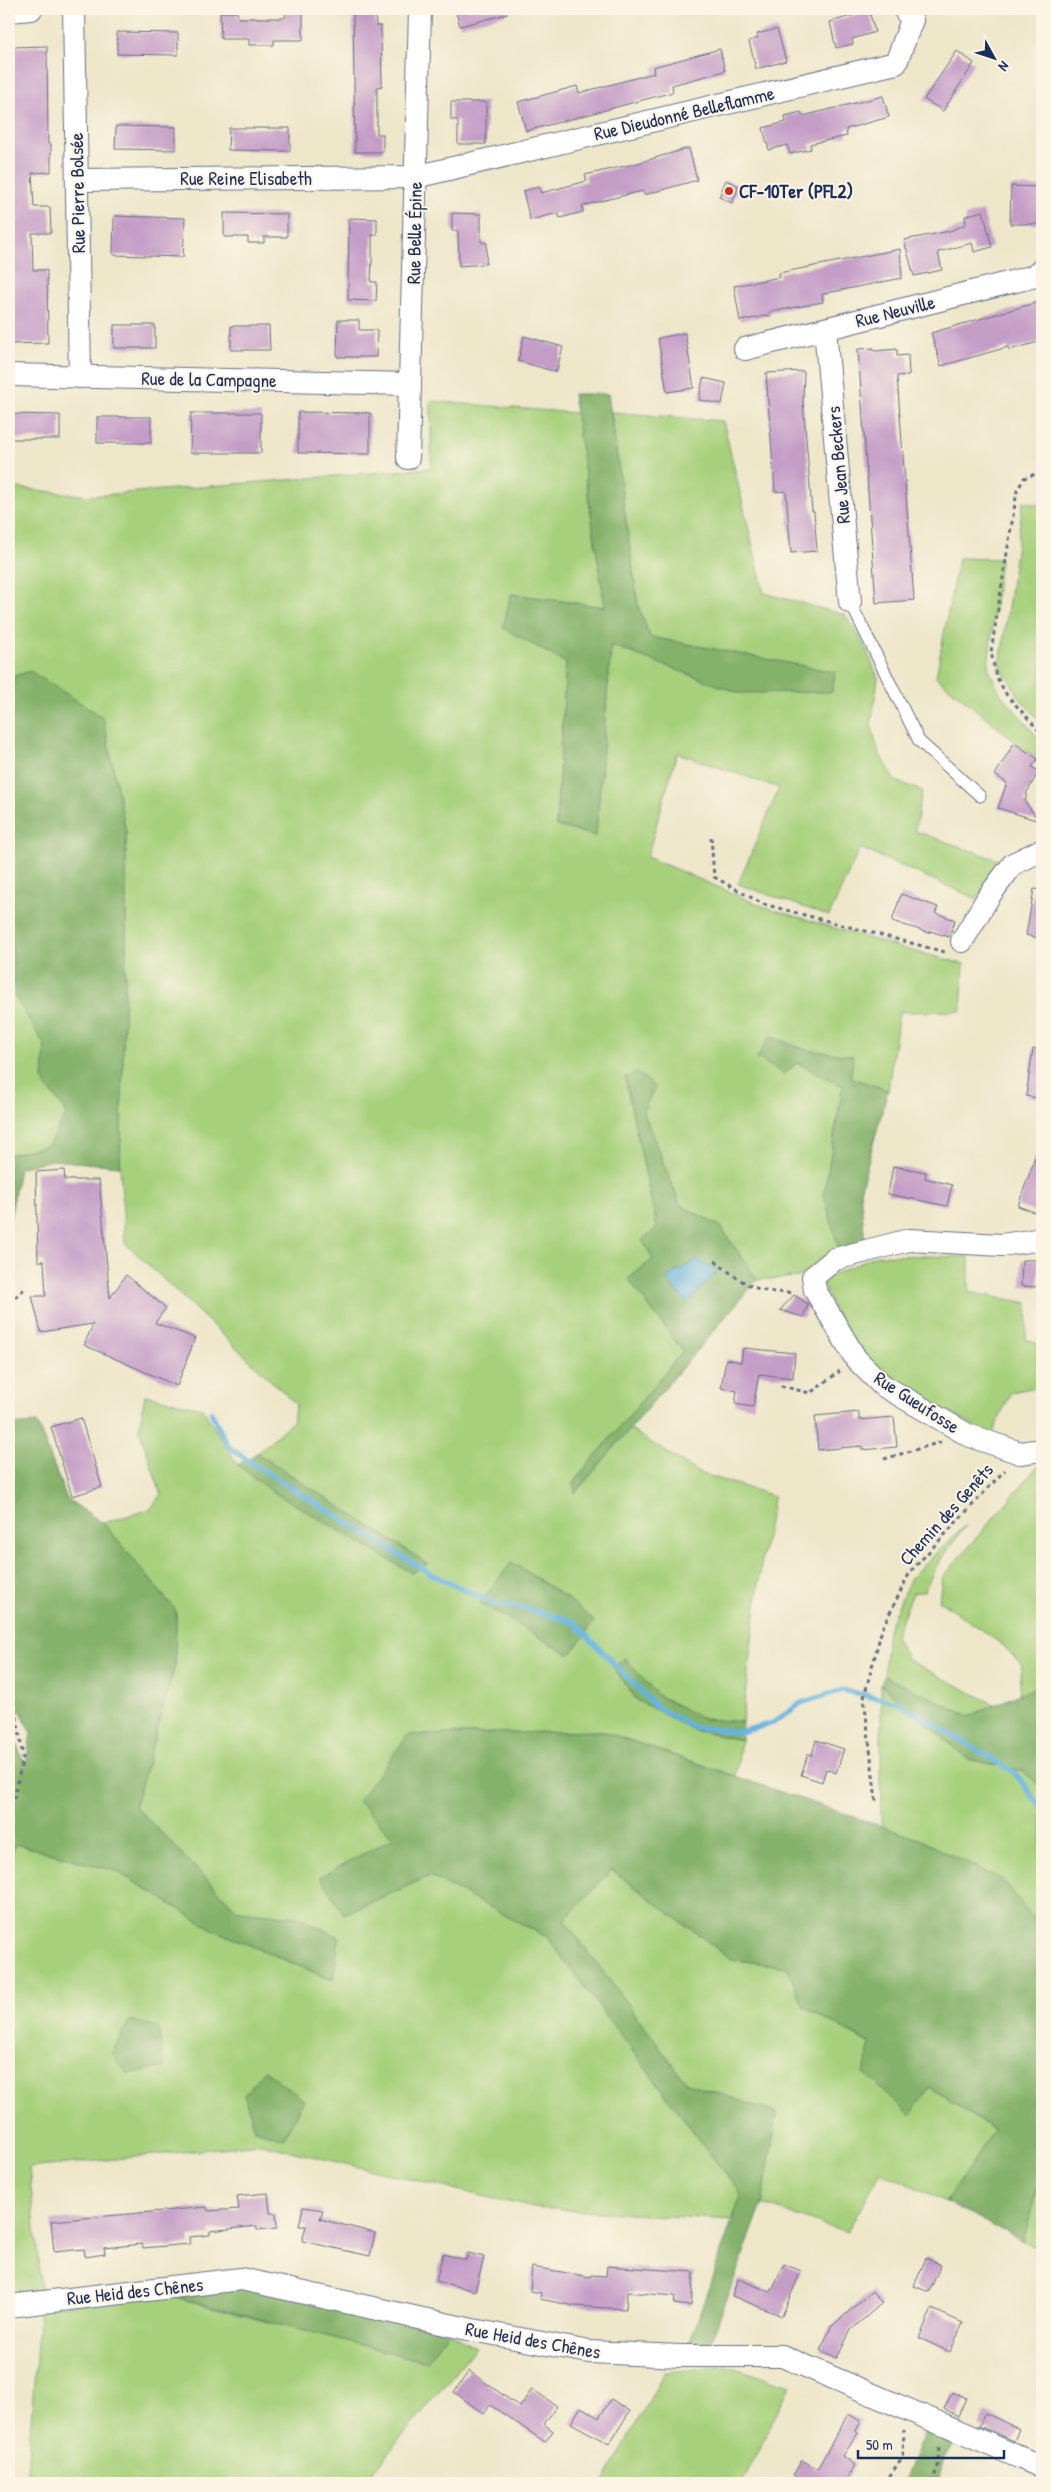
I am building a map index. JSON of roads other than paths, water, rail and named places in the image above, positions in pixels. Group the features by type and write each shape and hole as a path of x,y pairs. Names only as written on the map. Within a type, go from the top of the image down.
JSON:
{"street":[{"path":"9,11 31,9"},
{"name":"Rue Pierre Bolsée","path":"74,9 80,377"},
{"name":"Rue Belle Épine","path":"408,458 420,9"},
{"name":"Rue Dieudonné Belleflamme","path":"415,177 896,63 912,20 904,9"},
{"name":"Rue Reine Elisabeth","path":"78,180 415,177"},
{"name":"Rue Neuville","path":"745,349 1035,276 1042,269"},
{"name":"Rue Jean Beckers","path":"825,329 850,602"},
{"name":"Rue de la Campagne","path":"9,374 410,384"},
{"path":"962,941 989,896 1012,864 1042,850"},
{"name":"Rue Gueufosse","path":"1031,1451 968,1435 882,1384 856,1359 814,1284 835,1259 909,1240 1002,1245 1042,1240"},
{"name":"Rue Heid des Chênes","path":"9,2306 241,2279 468,2329 589,2352 680,2356 782,2356 1042,2467"}],"lane":[{"path":"850,602 919,741 980,796"}],"water":[{"path":"697,1260 717,1271 687,1304 666,1278"}],"waterway":[{"path":"211,1412 228,1446 253,1464 429,1573 492,1603 527,1609 574,1622 656,1707 693,1727 740,1732 773,1723 801,1703 842,1690 899,1703 1014,1772 1042,1808"}],"place":[{"name":"CF-10Ter (PFL2)","path":"729,191"}]}
